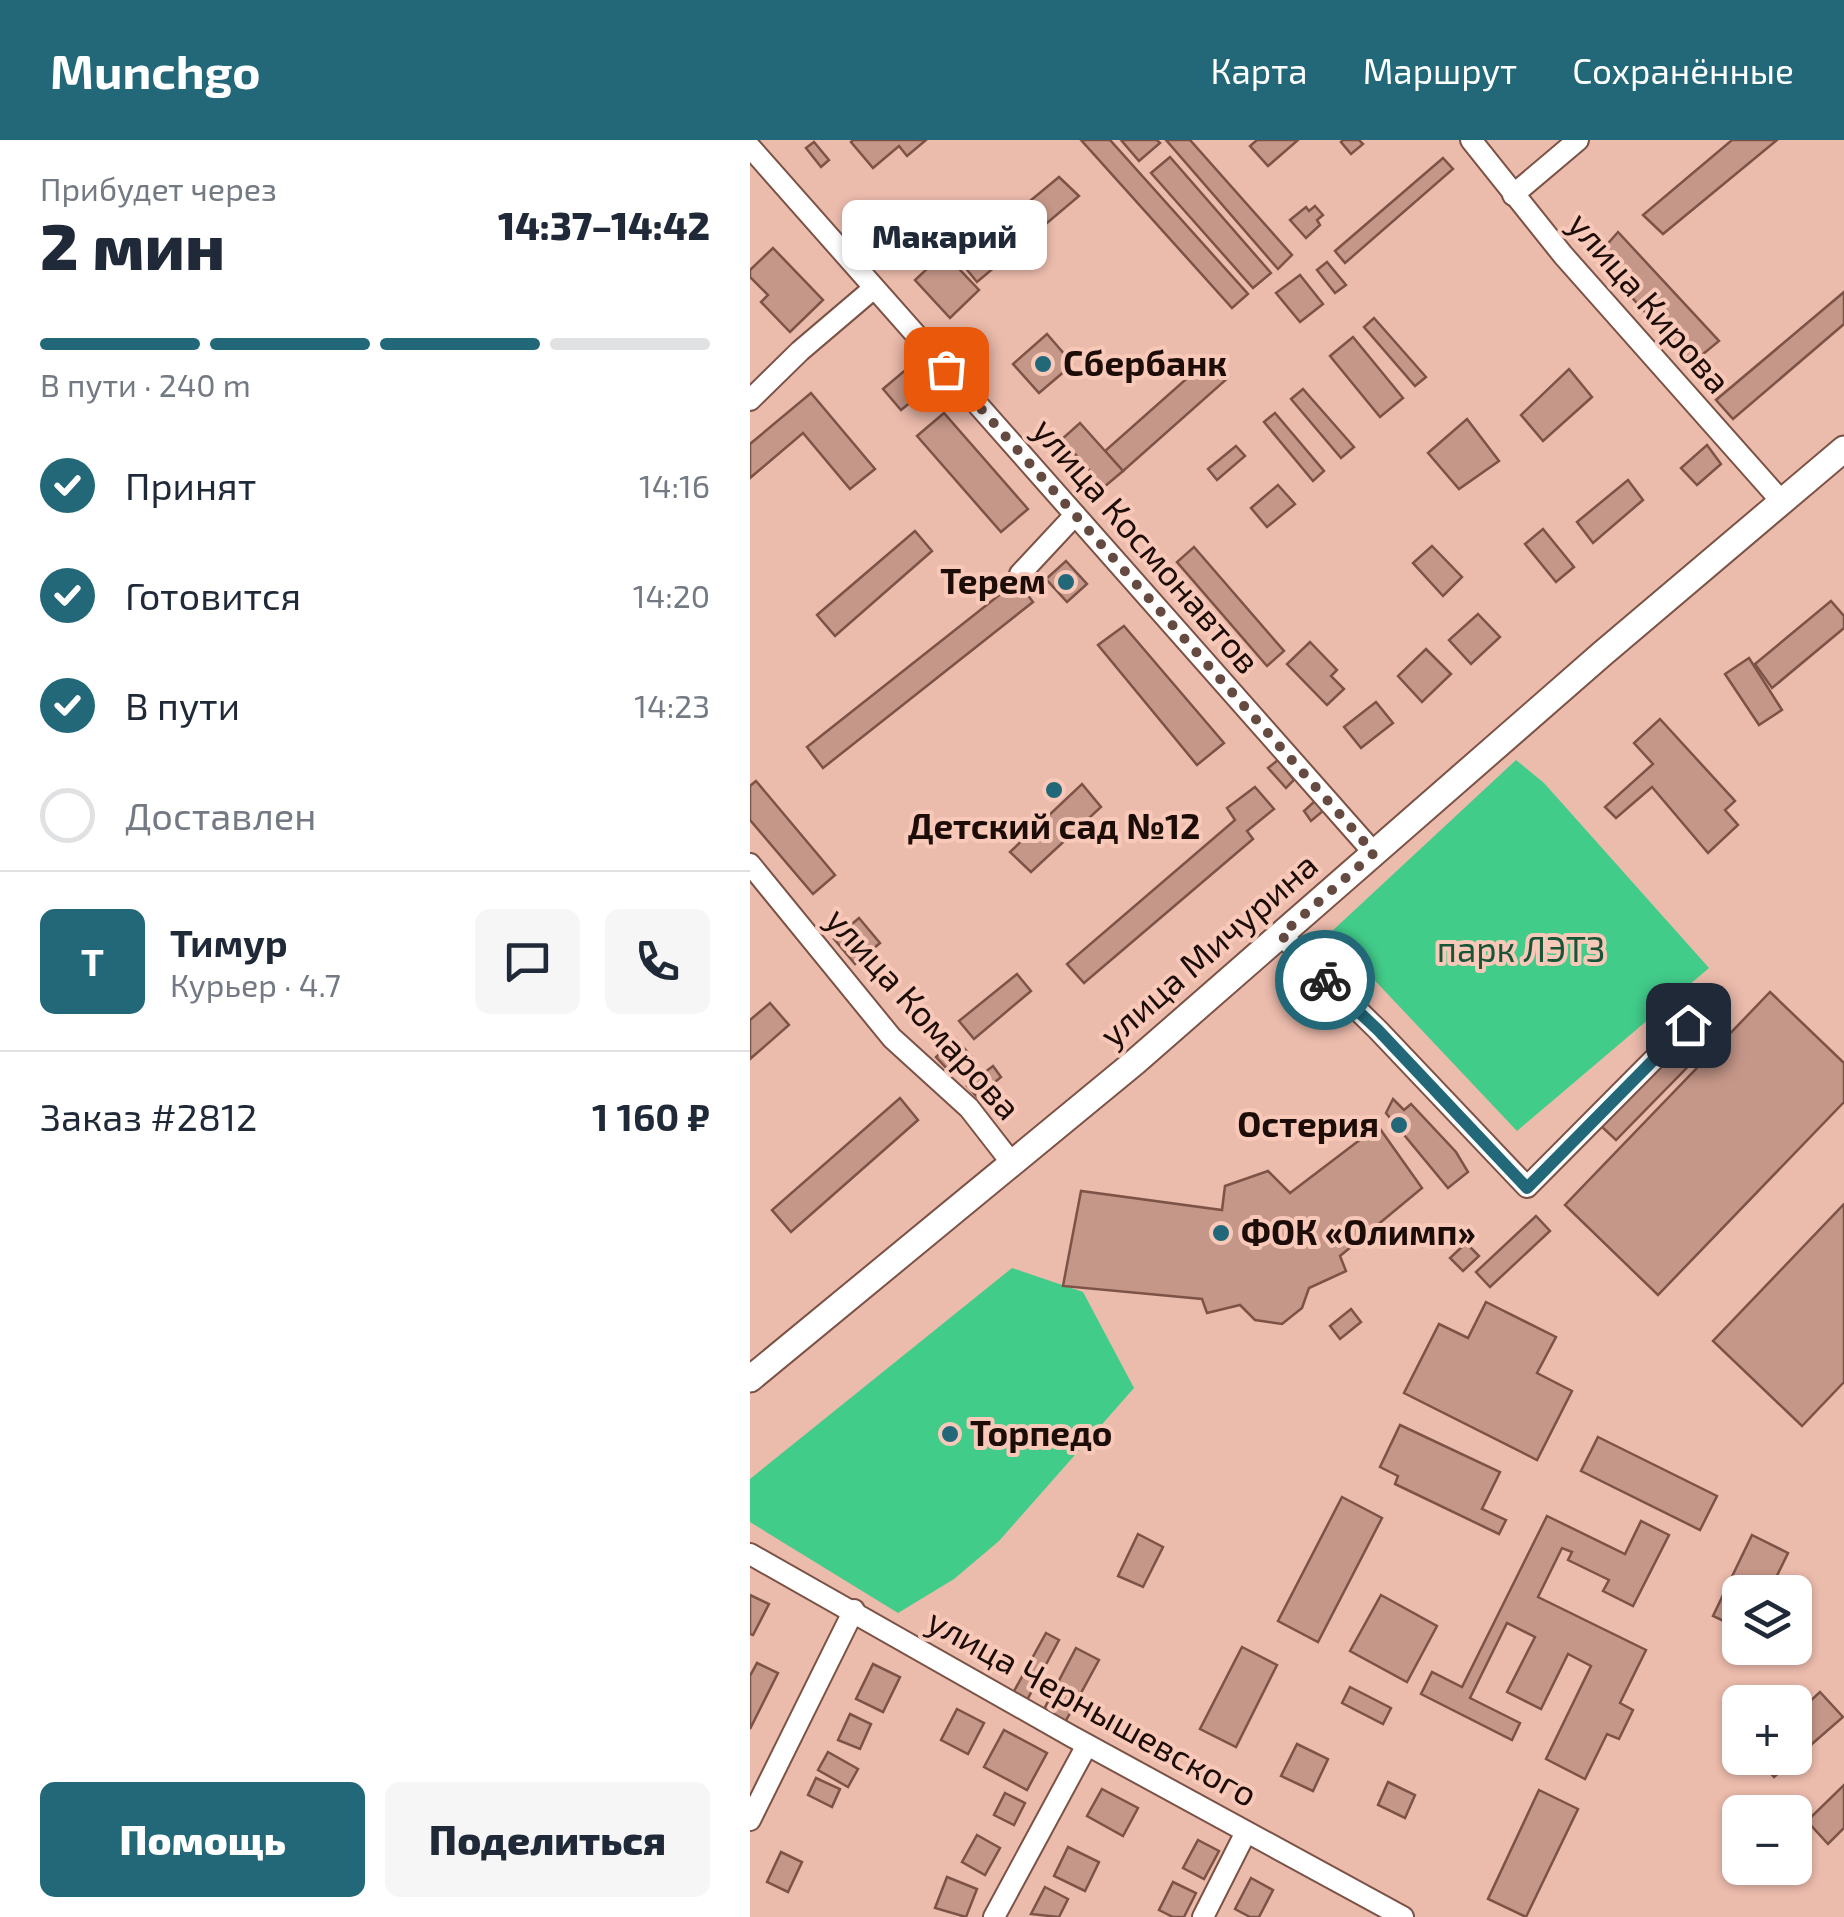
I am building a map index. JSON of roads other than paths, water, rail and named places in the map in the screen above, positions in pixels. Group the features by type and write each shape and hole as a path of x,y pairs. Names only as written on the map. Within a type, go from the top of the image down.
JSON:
{"main road":[{"name":"улица Мичурина","path":"750,1379 1135,1062 1602,654 1844,450"}],"street":[{"name":"улица Кирова","path":"1471,140 1513,195 1783,503"},
{"path":"1513,195 1578,140"},
{"name":"улица Космонавтов","path":"750,148 1374,853"},
{"path":"750,400 874,288"},
{"path":"1020,574 1075,515"},
{"name":"улица Комарова","path":"750,864 892,1038 969,1108 1010,1162"},
{"path":"1281,935 1378,1030 1527,1188 1688,1025"},
{"name":"улица Чернышевского","path":"750,1554 1246,1832 1367,1908 1403,1917"},
{"path":"750,1820 854,1610"},
{"path":"994,1917 1086,1745"},
{"path":"1203,1917 1246,1832"}],"place":[{"name":"Сбербанк","path":"1043,364"},
{"name":"Макарий","path":"946,369"},
{"name":"Терем","path":"1066,582"},
{"name":"Детский сад №12","path":"1054,790"},
{"name":"Остерия","path":"1399,1125"},
{"name":"ФОК «Олимп»","path":"1221,1233"},
{"name":"Торпедо","path":"950,1434"}],"park label":[{"name":"парк ЛЭТЗ","path":"1521,950"}]}
